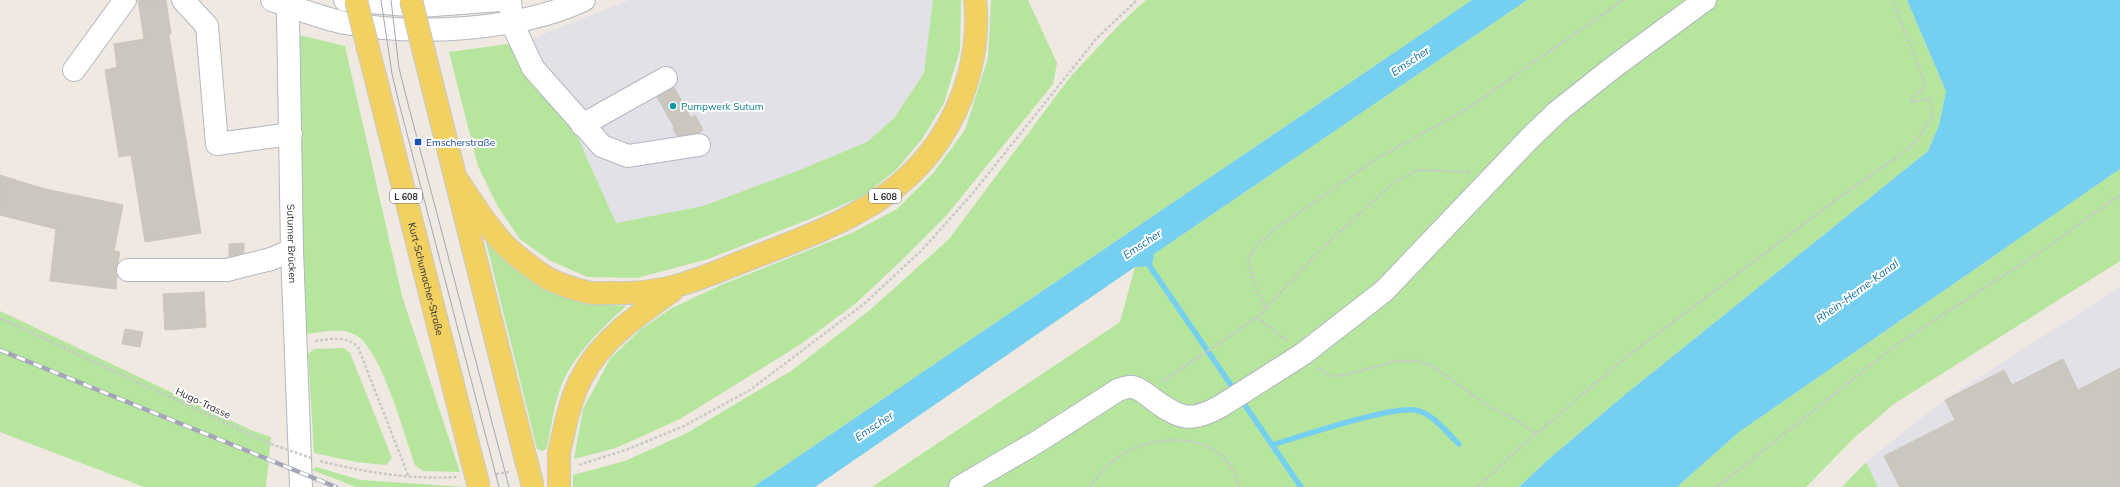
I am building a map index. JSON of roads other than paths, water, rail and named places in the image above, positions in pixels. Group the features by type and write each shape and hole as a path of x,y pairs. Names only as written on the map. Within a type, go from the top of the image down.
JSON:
{"main road":[{"name":"Kurt-Schumacher-Straße","path":"356,0 471,476"},
{"name":"L 608","path":"411,0 533,487"},
{"name":"L 608","path":"456,178 503,244 548,278 587,292 637,294 678,287 821,231 855,215 905,182 923,163 941,139 956,113 966,86 973,59 975,0"},
{"name":"L 608","path":"559,487 568,460 569,410 582,377 596,355 613,338 644,311 678,287"}],"street":[{"path":"74,70 125,0"},
{"path":"183,0 207,26 217,144 291,134"},
{"path":"345,0 421,6 500,0"},
{"path":"510,0 512,23 533,68 602,146 628,156 699,145"},
{"path":"284,2 344,23 384,28 423,29 512,23 553,13 584,0"},
{"path":"960,487 1037,442 1118,390 1132,387 1145,393 1174,414 1194,417 1208,414 1303,354 1384,291 1496,173 1557,112 1615,66 1705,0"},
{"name":"Sutumer Brücken","path":"284,2 291,134 292,250 301,487"},
{"path":"582,125 666,78"},
{"path":"128,270 227,270 272,259 292,250"}],"water":[{"name":"Emscher","path":"1472,0 1527,0 1154,254 1153,262 1148,265 1135,267 815,487 753,487"},
{"name":"Rhein-Herne-Kanal","path":"1907,0 2120,0 2120,169 1739,432 1677,487 1519,487 1551,457 1627,393 1928,151 1939,125 1946,91"}],"waterway":[{"path":"1149,265 1235,391"},
{"path":"1240,398 1301,487"},
{"path":"1272,445 1370,416 1408,410 1425,413 1440,425 1459,444"}],"tram line":[{"path":"381,0 392,74 399,103 499,487"},
{"path":"391,0 399,68 509,487"}],"railway":[{"path":"0,350 336,487"}],"place":[{"name":"Pumpwerk Sutum","path":"673,106"},
{"name":"Emscherstraße","path":"418,142"}]}
